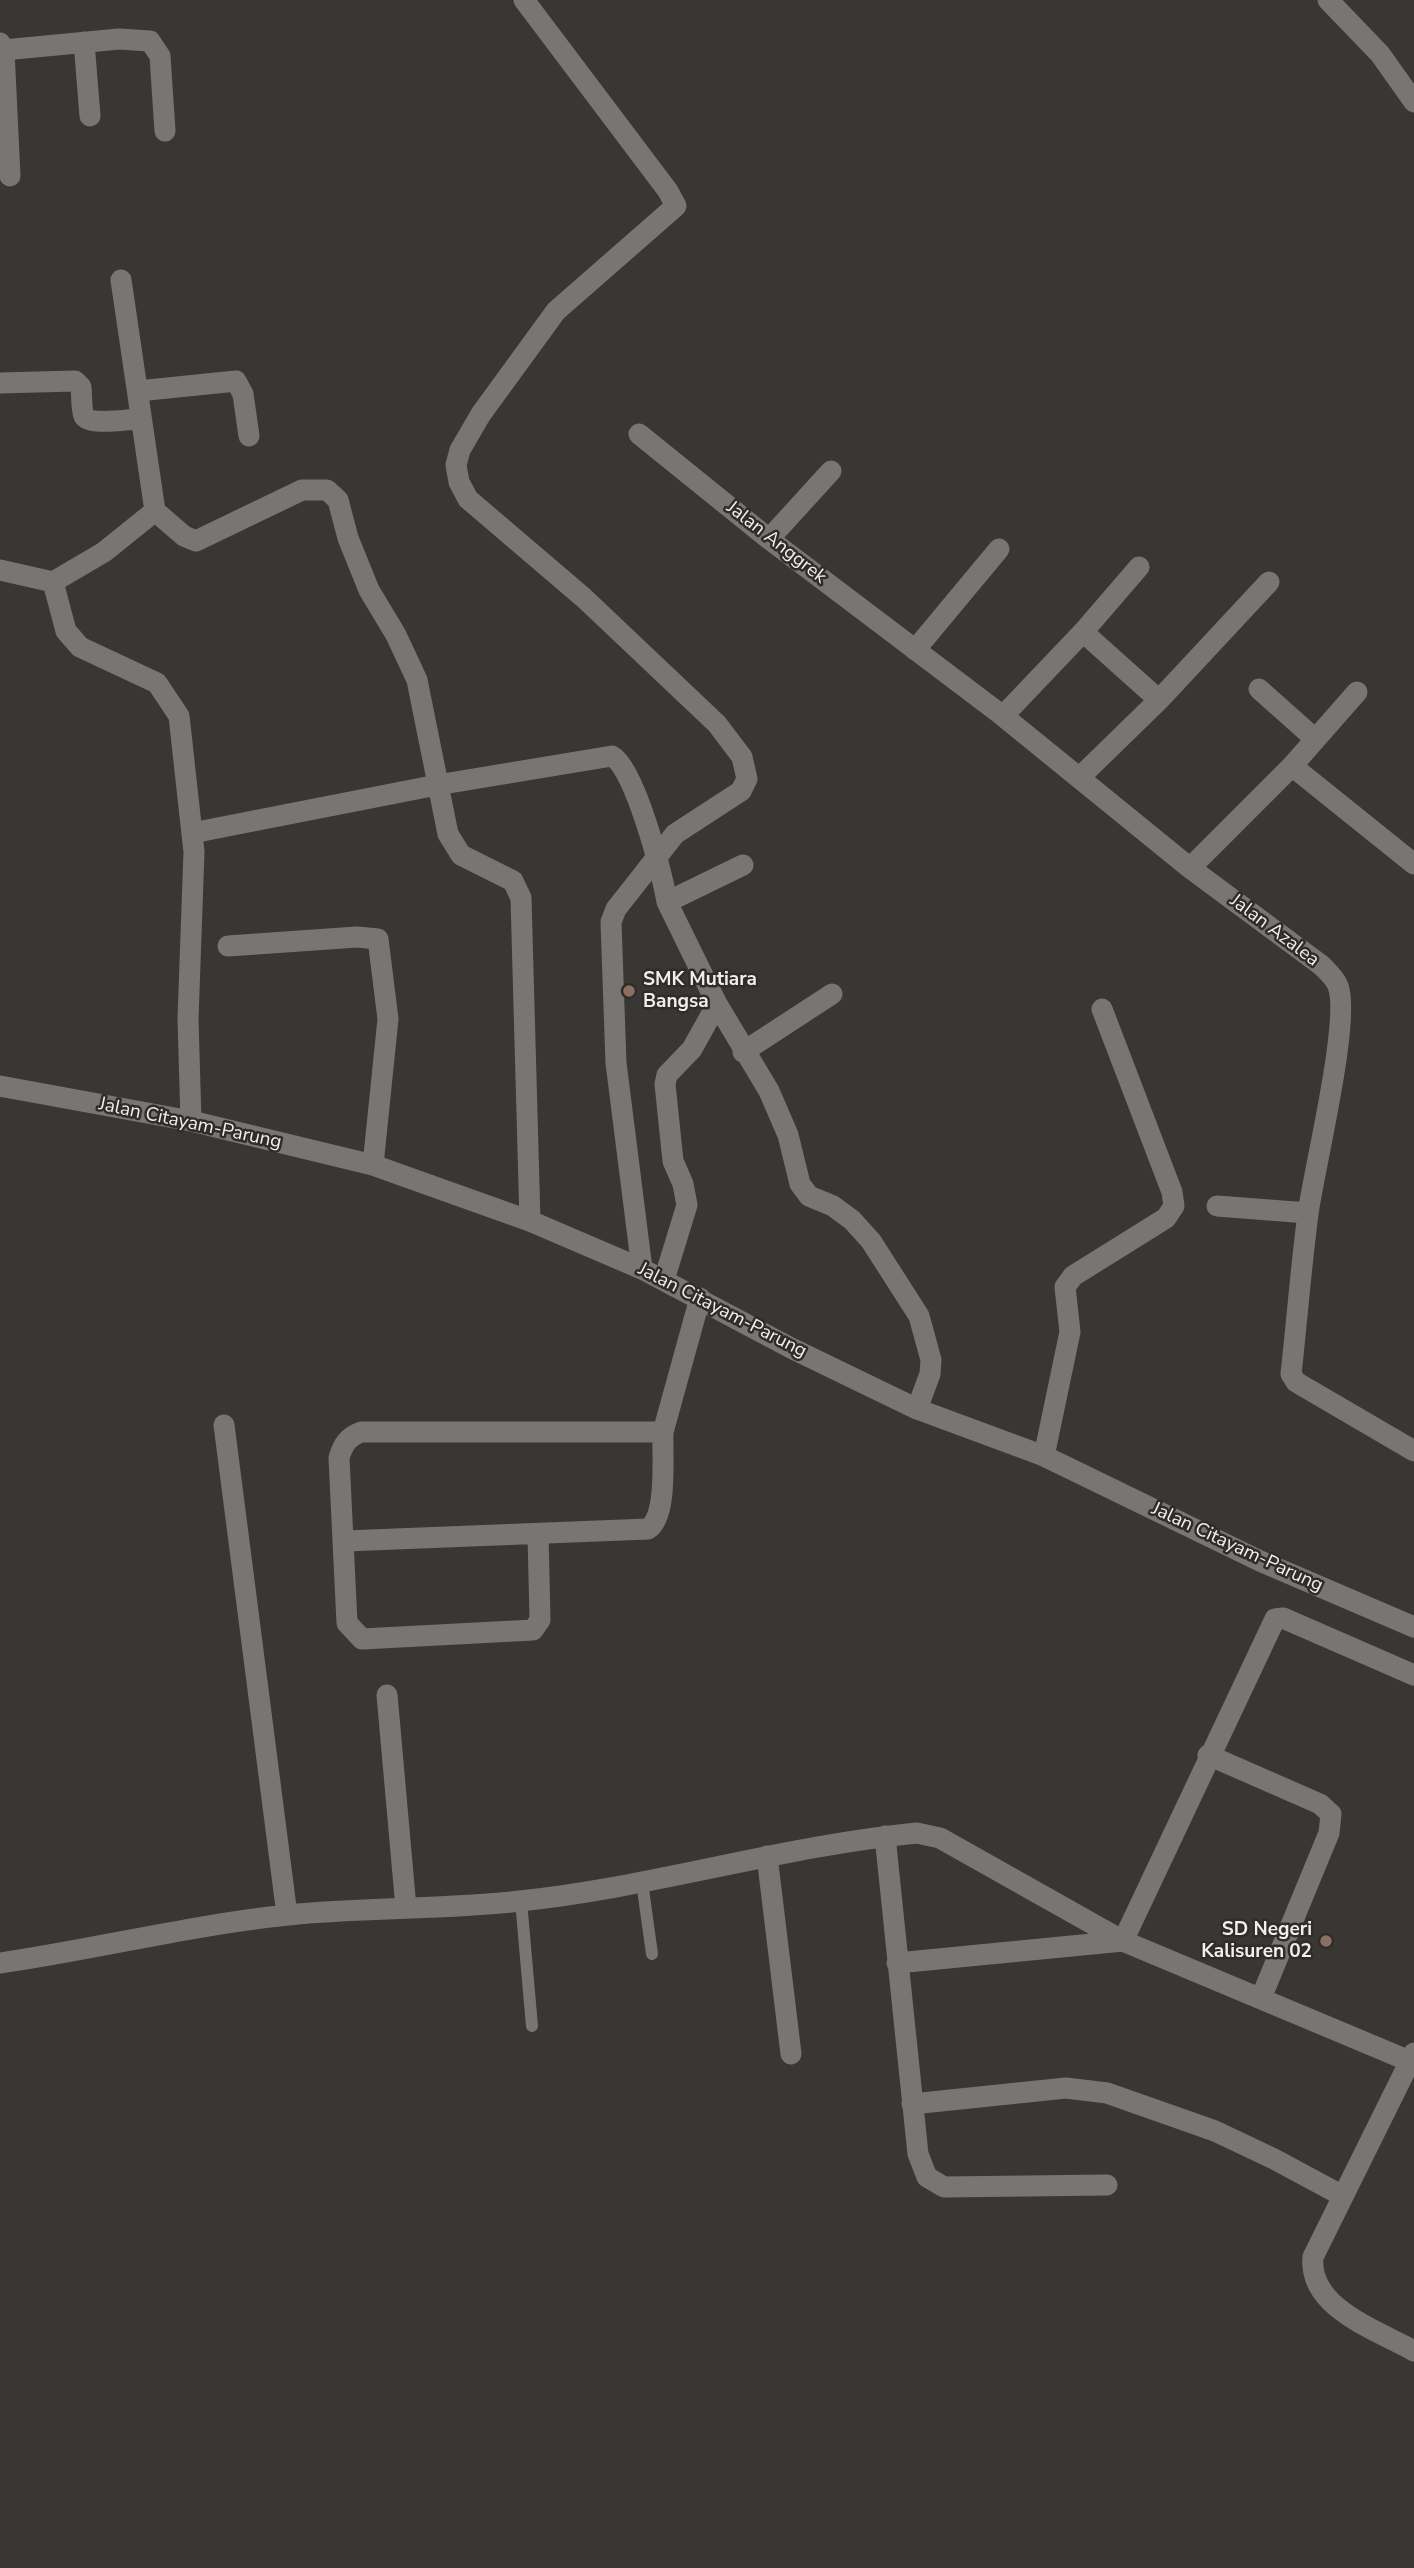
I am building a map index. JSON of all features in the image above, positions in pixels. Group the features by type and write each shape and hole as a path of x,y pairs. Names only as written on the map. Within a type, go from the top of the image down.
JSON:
{"street":[{"path":"524,0 668,191 676,206 556,311 539,331 460,450 456,474 468,499 584,598 717,723 742,757 747,779 741,791 675,834 616,909 611,922 616,1063 642,1269"},
{"path":"1328,0 1380,54 1414,102"},
{"path":"10,176 2,47 137,38 154,45 160,56 165,131"},
{"path":"84,42 90,116"},
{"path":"121,280 155,510 184,536 196,541 302,490 319,488 333,493 369,590 396,635 417,680 448,834 461,855 513,881 521,898 530,1221"},
{"path":"138,391 236,381 243,394 249,436"},
{"path":"0,383 75,382 81,387 84,415 87,419 96,422 140,419"},
{"name":"Jalan Anggrek","path":"639,434 769,539 915,650"},
{"path":"769,539 831,471"},
{"path":"0,570 53,582 104,552 155,510"},
{"path":"915,650 999,549"},
{"path":"1003,716 1083,632 1139,567"},
{"path":"53,582 66,631 80,647 157,683 179,716 194,872 188,1019 191,1121"},
{"path":"1079,778 1159,700 1269,582"},
{"path":"1083,632 1159,700"},
{"name":"Jalan Azalea","path":"915,650 1003,716 1190,868 1321,965 1339,986 1337,1044 1308,1213 1292,1378 1414,1448"},
{"path":"1258,689 1314,738"},
{"path":"1190,868 1292,766 1357,692"},
{"path":"192,833 437,785 612,757 624,767 657,855 667,902 688,950 743,1052 769,1091 788,1135 800,1185 809,1196 833,1206 852,1220 871,1241 919,1316 931,1360 930,1374 917,1409"},
{"path":"1292,766 1414,864"},
{"path":"667,902 743,865"},
{"path":"228,946 357,937 378,939 388,1019 373,1165"},
{"path":"743,1052 832,993"},
{"path":"664,1280 687,1205 673,1161 667,1076 692,1049 717,1004"},
{"path":"1044,1456 1070,1332 1065,1287 1073,1276 1166,1218 1174,1206 1172,1192 1102,1009"},
{"name":"Jalan Citayam-Parung","path":"0,1086 191,1121 373,1165 530,1221 642,1269 791,1348 917,1409 1044,1456 1260,1561 1414,1627"},
{"path":"1217,1206 1308,1213"},
{"path":"345,1541 637,1531 654,1525 661,1512 663,1432 700,1298"},
{"path":"224,1426 287,1915"},
{"path":"538,1534 540,1620 533,1630 370,1640 356,1636 348,1623 339,1458 348,1439 362,1432 663,1432"},
{"path":"1122,1941 1208,1755 1274,1621 1279,1617 1414,1675"},
{"path":"387,1695 406,1908"},
{"path":"1208,1755 1320,1804 1331,1814 1329,1833 1261,1998"},
{"path":"0,1963 102,1943 287,1915 521,1901 642,1882 767,1856 885,1836 917,1833 940,1838 1122,1941 1413,2059 1341,2195 1313,2257 1314,2278 1332,2304 1414,2351"},
{"path":"885,1836 918,2154 927,2177 944,2187 1107,2185"},
{"path":"767,1856 791,2054"},
{"path":"897,1963 1122,1941"},
{"path":"912,2104 1066,2088 1107,2093 1215,2131 1274,2158 1341,2195"}],"lane":[{"path":"642,1882 652,1954"},
{"path":"521,1901 532,2026"}],"place":[{"name":"SMK Mutiara Bangsa","path":"629,991"},
{"name":"SD Negeri Kalisuren 02","path":"1326,1941"}]}
